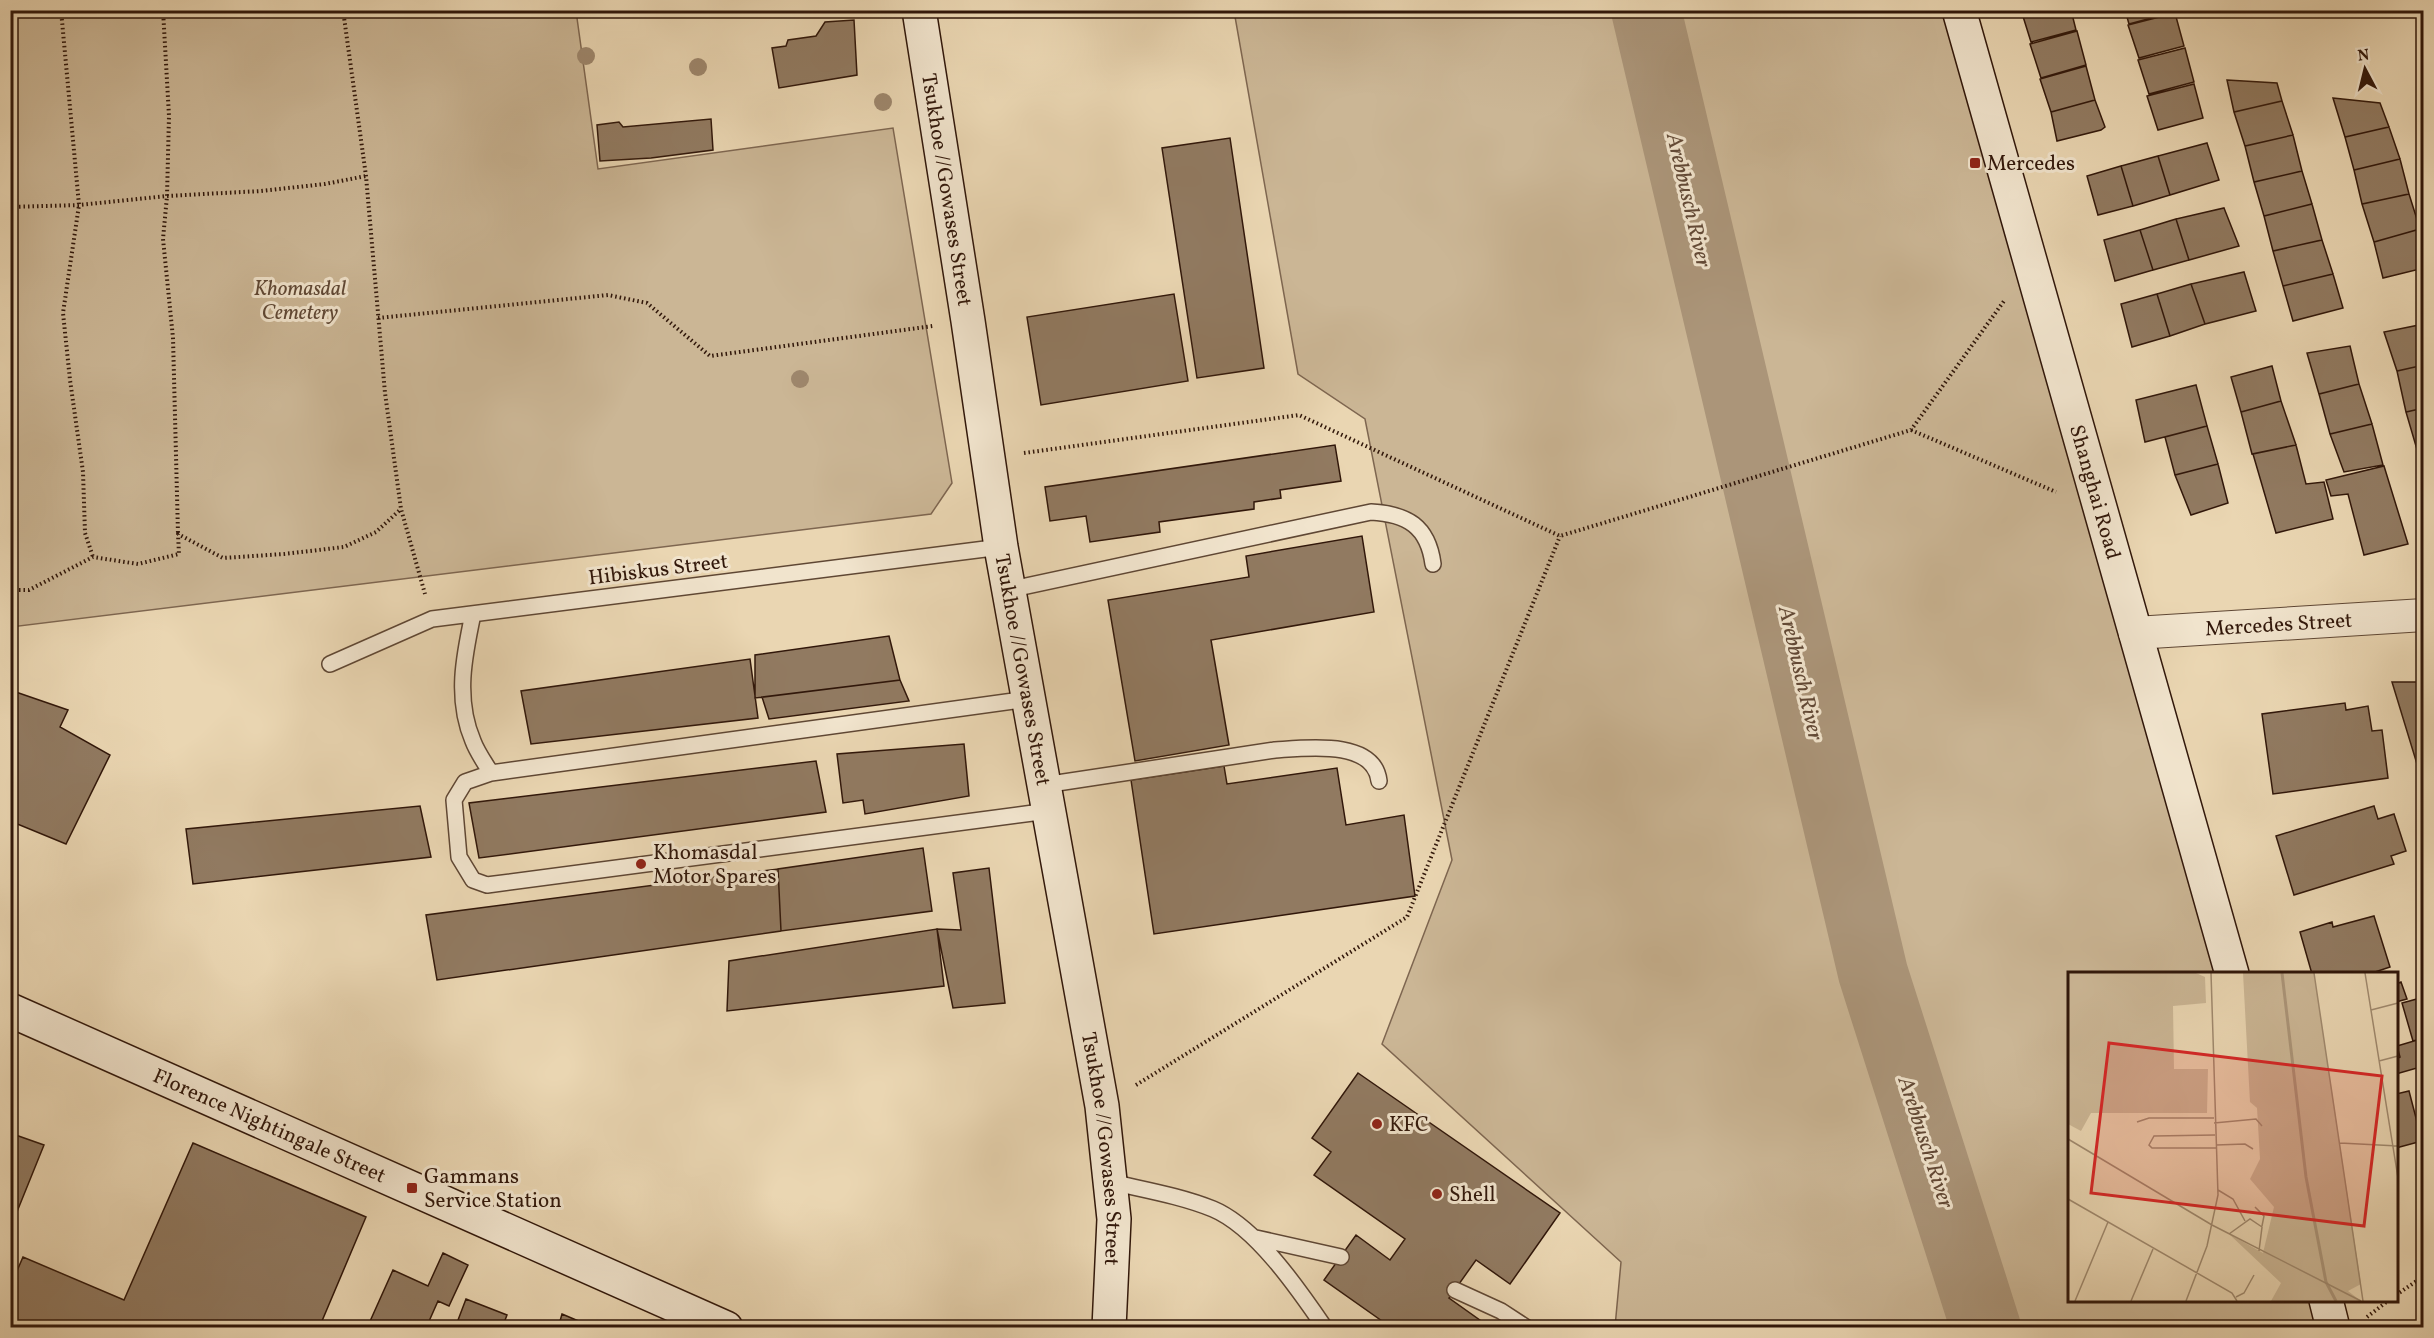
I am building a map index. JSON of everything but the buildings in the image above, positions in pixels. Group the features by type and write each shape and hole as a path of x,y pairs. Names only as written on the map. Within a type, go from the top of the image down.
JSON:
{"street":[{"name":"Tsukhoe //Gowases Street","path":"919,10 1008,590 1102,1106 1111,1182 1114,1251 1109,1328"},
{"name":"Shanghai Road","path":"1959,10 2231,972"},
{"name":"Mercedes Street","path":"2135,633 2424,615"},
{"name":"Florence Nightingale Street","path":"10,1010 726,1328"},
{"path":"2326,1302 2333,1328"}],"lane":[{"path":"1008,590 1371,512 1393,513 1406,518 1420,531 1431,549 1433,564"},
{"name":"Hibiskus Street","path":"330,664 432,619 1001,547"},
{"path":"473,614 464,658 461,697 472,740 491,773"},
{"path":"1028,699 491,773 465,782 454,801 459,857 473,880 487,885 1046,798 1265,751 1300,748 1347,749 1367,758 1378,772 1379,781"},
{"path":"1111,1182 1169,1195 1215,1209 1256,1238 1301,1293 1325,1328"},
{"path":"1256,1238 1341,1257"},
{"path":"1455,1290 1501,1311 1527,1328"}],"path":[{"path":"62,10 79,204 63,313 83,472 85,533 93,557"},
{"path":"10,590 29,590 93,557 138,564 179,554 173,338 163,239 167,196 169,116 164,10"},
{"path":"343,10 366,176 385,393 401,509 432,619"},
{"path":"10,207 271,190 325,184 366,176"},
{"path":"988,458 1299,415 1560,536 1911,430 2031,264"},
{"path":"378,318 608,295 647,303 710,356 968,321"},
{"path":"1911,430 2101,510"},
{"path":"178,534 224,558 284,554 344,547 376,532 401,509"},
{"path":"1102,1106 1407,917 1560,536"},
{"path":"2398,1294 2424,1276"}],"green space":[{"name":"Khomasdal Cemetery","path":"10,11 576,11 598,169 893,128 952,483 931,514 11,627"},
{"path":"1234,11 1959,11 2232,972 2068,972 2068,1302 2326,1302 2333,1327 1615,1327 1621,1262 1382,1044 1452,860 1365,419 1298,374"}],"waterway":[{"name":"Arebbusch River","path":"1646,10 1873,973 1986,1328"}],"place":[{"name":"Mercedes","path":"1975,163"},
{"name":"Khomasdal Motor Spares","path":"641,864"},
{"name":"KFC","path":"1377,1124"},
{"name":"Gammans Service Station","path":"412,1188"},
{"name":"Shell","path":"1437,1194"}]}
